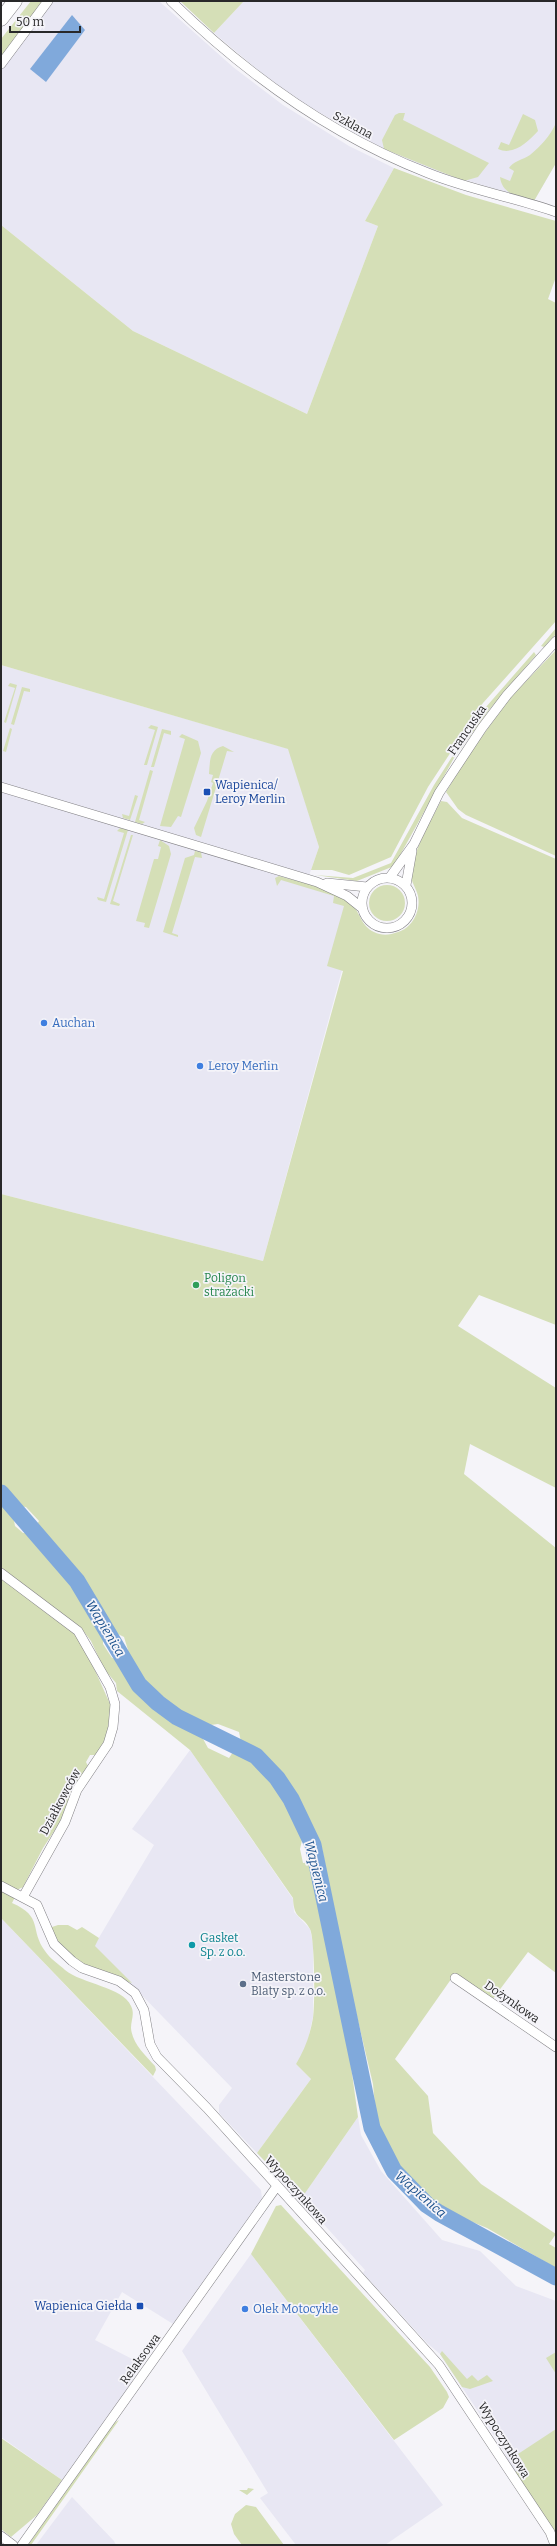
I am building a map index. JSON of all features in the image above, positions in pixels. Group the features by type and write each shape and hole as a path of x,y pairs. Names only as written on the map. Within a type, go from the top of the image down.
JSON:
{"highway":[{"path":"1,19 15,1"}],"street":[{"path":"1,64 48,1"},
{"name":"Szklana","path":"171,1 266,84 344,134 372,149 435,176 484,193 556,212"},
{"name":"Francuska","path":"390,878 414,844 448,779 482,728 507,695 556,641"},
{"path":"1,787 317,882 347,896 362,908 370,923 382,928 395,928 409,917 412,909 410,892 406,885 390,878 382,878 367,887 317,882"},
{"name":"Francuska","path":"406,885 414,844"},
{"path":"362,908 362,900 367,887"},
{"name":"Działkowców","path":"1,1573 78,1631 110,1687 115,1704 113,1727 108,1744 77,1790 65,1822 23,1897"},
{"name":"Wypoczynkowa","path":"1,1886 23,1897 41,1910 52,1940 61,1952 82,1968 119,1981 135,1994 144,2010 150,2044 157,2056 207,2108 449,2377 550,2532 556,2545"},
{"name":"Dożynkowa","path":"455,1978 556,2047"},
{"name":"Relaksowa","path":"22,2545 277,2186"},
{"path":"1,2536 13,2545"}],"shaded area":[{"path":"51,1 160,2 233,67 283,105 349,146 394,168 365,221 378,226 307,414 133,331 1,225 1,68"},
{"path":"244,1 556,1 556,163 534,201 430,169 375,145 310,107 270,80 214,33"},
{"path":"1,665 289,749 319,847 306,884 341,896 357,915 263,1261 1,1194"},
{"path":"190,1750 293,1899 294,1912 310,1929 313,1944 313,2017 306,2048 296,2064 311,2079 257,2153 219,2113 219,2105 232,2088 94,1946 154,1845 132,1829"},
{"path":"1,1918 261,2190 262,2199 173,2324 122,2292 95,2340 142,2364 129,2386 62,2480 1,2437"},
{"path":"358,2117 361,2135 381,2171 442,2240 480,2251 516,2286 556,2301 556,2445 514,2473 503,2449 440,2354 427,2343 363,2273 365,2270 301,2199"},
{"path":"251,2254 443,2505 385,2545 296,2545 260,2498 268,2493 182,2351"},
{"path":"72,2497 114,2541 116,2545 36,2545"}],"green space":[{"path":"31,1 45,1 1,60 1,39"},
{"path":"180,1 244,1 214,33"},
{"path":"405,113 403,120 489,163 478,177 464,181 384,149 382,140 395,115"},
{"path":"523,114 535,120 538,131 520,147 509,151 498,149 501,142 509,145"},
{"path":"556,123 556,163 534,201 512,194 504,188 500,177 510,181 514,171 509,168 515,162 530,155 538,148 554,128"},
{"path":"394,168 466,195 556,221 556,277 548,299 556,303 556,621 483,703 428,787 391,857 349,875 332,870 311,870 319,847 288,749 1,665 1,225 133,331 307,414 378,226 365,221"},
{"path":"556,628 556,634 544,647 541,646"},
{"path":"556,650 556,856 466,815 458,809 446,792 467,757 510,698"},
{"path":"534,652 536,655 489,710 454,758 394,866 357,881 315,875 353,878 391,863 434,785 466,735 486,707"},
{"path":"10,683 17,685 6,723 4,722 15,688 8,686"},
{"path":"22,687 30,689 30,692 24,691 14,725 11,724"},
{"path":"151,725 158,727 147,765 144,765 155,730 148,728"},
{"path":"10,728 12,729 6,752 3,751"},
{"path":"162,729 171,731 171,735 164,733 154,767 151,767"},
{"path":"182,734 198,741 201,753 181,817 178,816 171,827 160,826 185,739 179,737"},
{"path":"223,746 234,752 227,751 201,837 196,835 194,828 207,801 213,783 211,782 213,775 209,774 210,760 215,750"},
{"path":"150,770 153,771 139,820 145,822 142,824 135,822"},
{"path":"135,795 138,796 130,820 123,818 122,814 129,816"},
{"path":"441,801 447,802 462,818 556,859 556,1325 479,1295 458,1326 556,1388 556,1488 470,1444 464,1474 556,1548 556,1973 528,1952 492,2000 454,1975 395,2059 428,2096 433,2133 481,2184 556,2234 549,2244 556,2248 556,2268 487,2228 434,2206 397,2170 377,2127 373,2084 341,1949 322,1848 283,1773 258,1751 241,1742 239,1732 218,1724 203,1726 165,1703 145,1683 126,1654 128,1650 124,1637 114,1632 80,1579 36,1526 39,1521 26,1507 18,1506 1,1486 1,1194 263,1261 343,971 327,966 344,906 333,903 334,896 281,880 277,886 275,878 279,876 336,894 355,908 366,926 374,932 383,935 403,930 411,923 417,913 419,902 411,877 413,861 424,834"},
{"path":"120,828 128,830 106,902 98,900 97,897 104,899 124,833 117,831"},
{"path":"131,835 133,835 113,901 120,904 119,906 110,904"},
{"path":"160,840 169,846 171,854 149,928 144,927 145,923 136,921 154,859 158,859 161,847 158,846"},
{"path":"195,851 201,852 202,858 195,857 172,933 178,935 178,937 163,932 185,858 194,855"},
{"path":"391,885 400,890 404,896 404,910 400,916 391,921 383,921 374,916 370,910 369,899 374,890 380,886"},
{"path":"1,1498 12,1510 15,1526 23,1533 29,1533 80,1592 103,1632 103,1644 112,1658 118,1659 135,1686 152,1705 202,1737 208,1748 229,1758 233,1752 253,1761 274,1782 296,1824 302,1840 300,1849 303,1863 310,1862 344,2015 358,2117 301,2199 257,2153 311,2079 296,2064 307,2042 314,2011 314,1958 310,1929 297,1914 293,1898 190,1750 117,1691 116,1683 104,1669 91,1641 81,1628 1,1570"},
{"path":"1,1578 74,1633 84,1646 111,1706 107,1736 96,1755 90,1755 86,1762 88,1766 72,1788 64,1816 43,1848 23,1887 17,1890 1,1882"},
{"path":"1,1891 15,1897 12,1903 28,1913 34,1924 40,1943 52,1959 72,1975 120,1994 127,2000 133,2012 131,2028 134,2039 136,2044 155,2066 156,2070 153,2076 1,1918"},
{"path":"58,1925 68,1925 77,1930 82,1927 99,1938 95,1946 132,1983 96,1970 86,1965 67,1951 51,1931 52,1927"},
{"path":"281,2205 430,2367 447,2392 449,2397 443,2408 394,2440 251,2254 276,2206"},
{"path":"442,2351 467,2379 472,2375 478,2381 487,2375 493,2381 470,2389 462,2387 440,2354"},
{"path":"556,2352 556,2374 546,2358"},
{"path":"119,2420 31,2545 28,2545 114,2423"},
{"path":"556,2429 556,2538 514,2473 525,2465 518,2454"},
{"path":"1,2438 62,2480 37,2515 11,2537 1,2529"},
{"path":"248,2488 254,2489 247,2495 239,2490 247,2490"},
{"path":"246,2505 256,2507 284,2545 242,2545 234,2534 231,2524 235,2514"}],"water":[{"path":"72,15 85,30 46,82 30,69"}],"waterway":[{"name":"Wapienica","path":"1,1493 77,1581 139,1685 158,1703 177,1717 256,1756 277,1778 291,1799 313,1845 372,2128 394,2171 427,2205 439,2213 556,2277"}],"place":[{"name":"Wapienica/ Leroy Merlin","path":"207,792"},
{"name":"Auchan","path":"44,1023"},
{"name":"Leroy Merlin","path":"200,1066"},
{"name":"Poligon strażacki","path":"196,1285"},
{"name":"Gasket Sp. z o.o.","path":"192,1945"},
{"name":"Masterstone Blaty sp. z o.o.","path":"243,1984"},
{"name":"Wapienica Giełda","path":"140,2306"},
{"name":"Olek Motocykle","path":"245,2309"}]}
